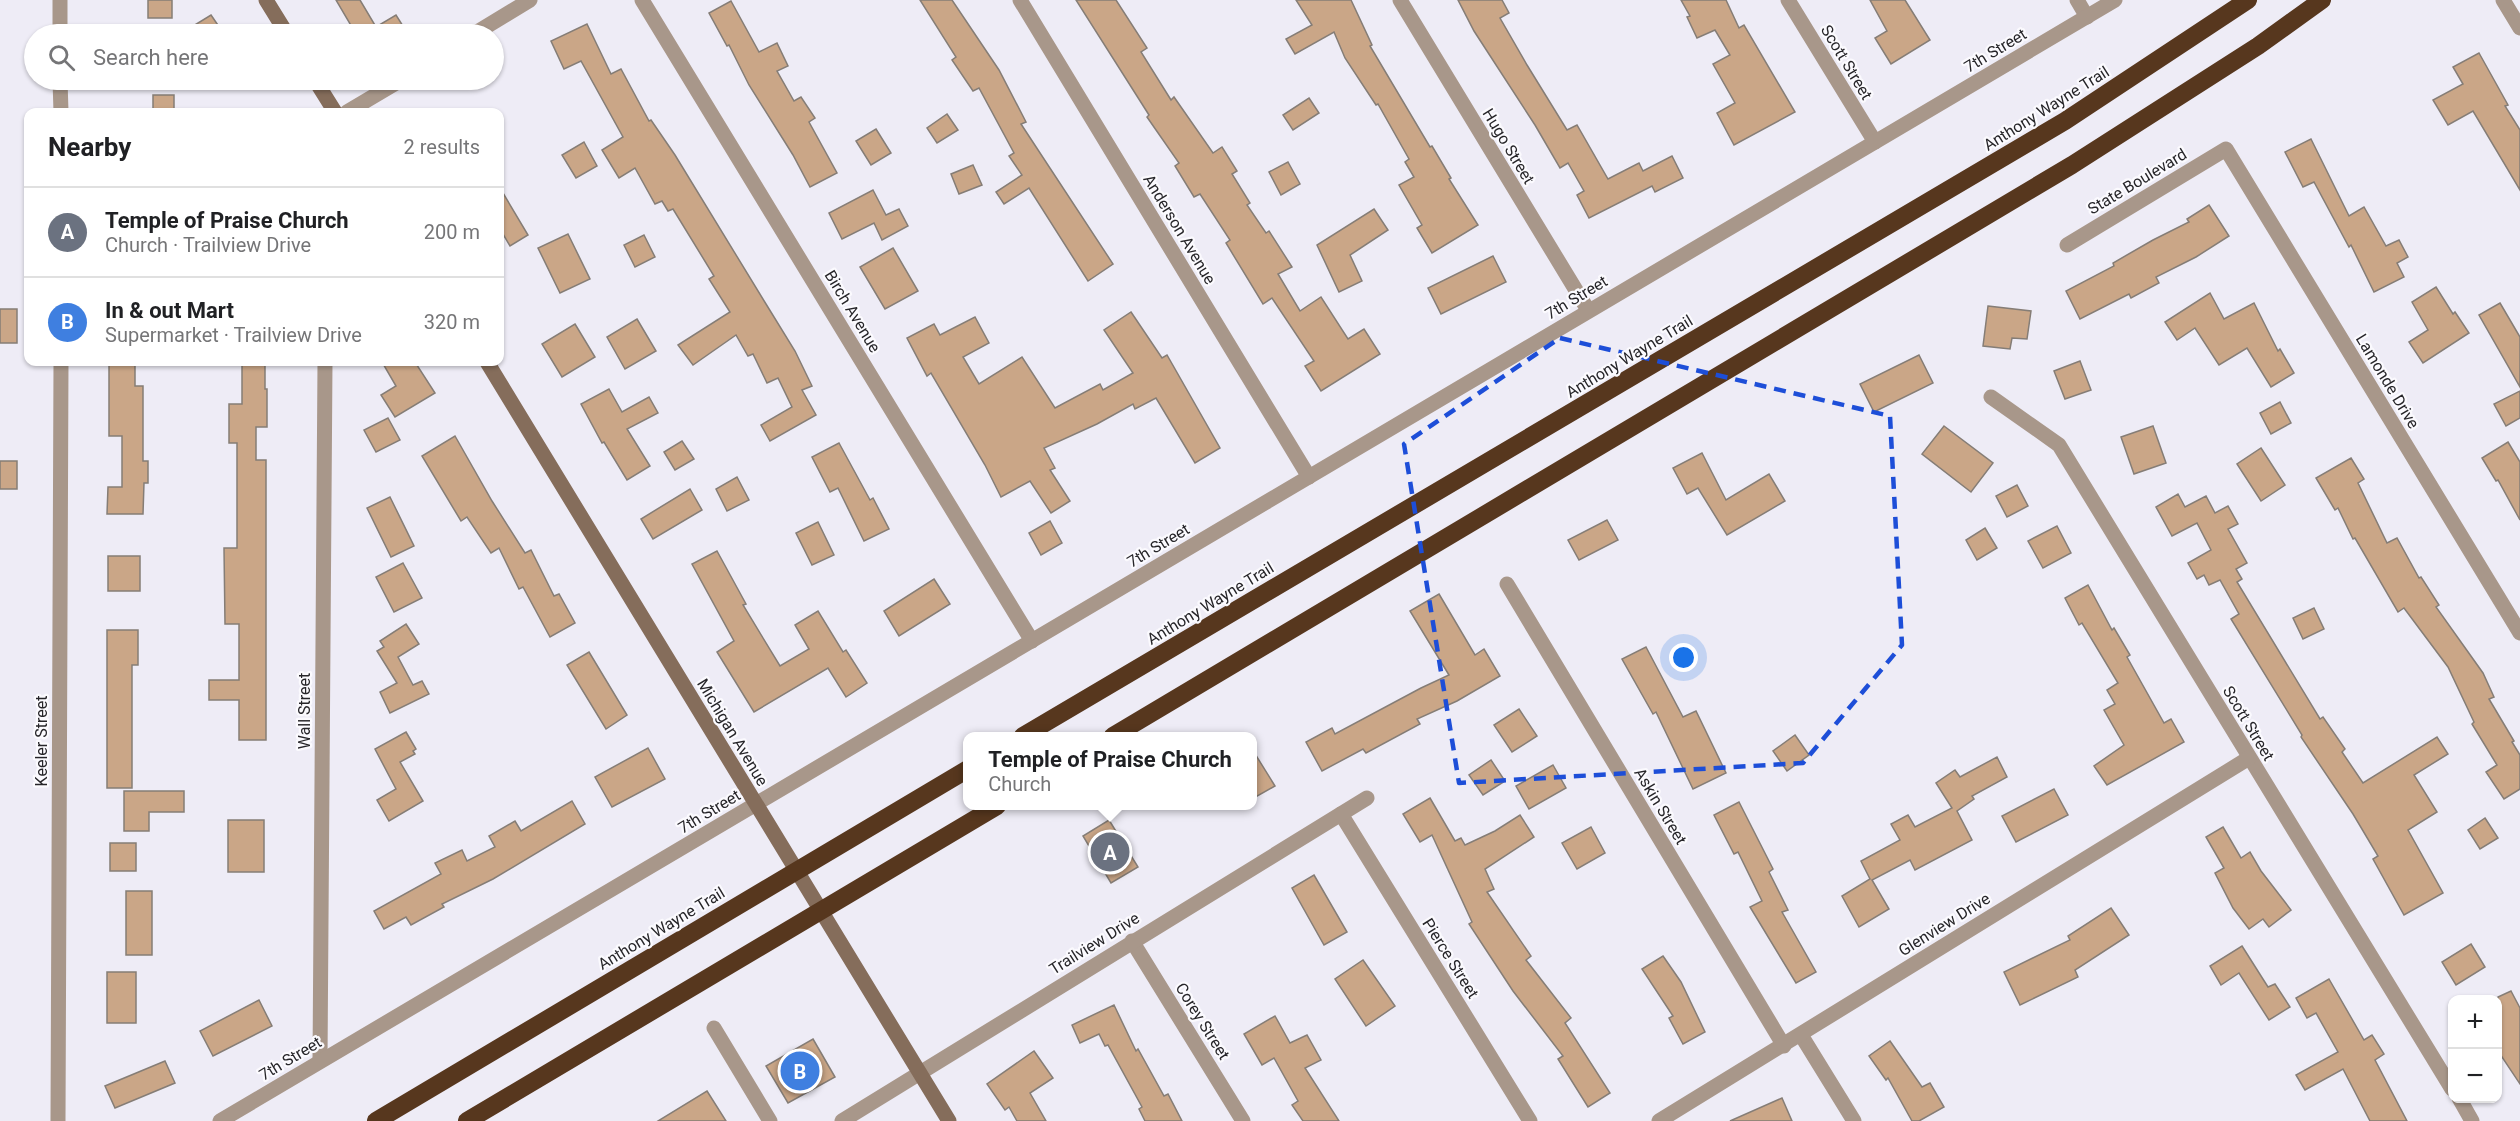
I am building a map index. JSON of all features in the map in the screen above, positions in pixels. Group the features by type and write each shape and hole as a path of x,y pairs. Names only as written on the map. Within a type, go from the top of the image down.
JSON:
{"highway":[{"name":"Anthony Wayne Trail","path":"1030,732 2065,121 2248,0"},
{"path":"1120,732 2072,165 2258,46 2322,0"},
{"name":"Anthony Wayne Trail","path":"376,1121 963,772"},
{"path":"467,1121 990,810"}],"street":[{"path":"60,0 60,24"},
{"path":"266,0 281,24"},
{"path":"490,24 530,0"},
{"name":"Birch Avenue","path":"642,0 1032,640"},
{"name":"Anderson Avenue","path":"1020,0 1309,477"},
{"name":"Hugo Street","path":"1400,0 1588,310"},
{"name":"Scott Street","path":"1788,0 1875,142"},
{"path":"2077,0 2087,16"},
{"name":"7th Street","path":"219,1121 2115,0"},
{"path":"2503,0 2520,28"},
{"path":"60,90 61,108"},
{"path":"321,90 332,108"},
{"path":"354,108 384,90"},
{"name":"State Boulevard","path":"2067,245 2226,149"},
{"name":"Lamonde Drive","path":"2226,149 2520,633"},
{"name":"Keeler Street","path":"58,1121 61,366"},
{"name":"Wall Street","path":"320,1061 325,366"},
{"name":"Michigan Avenue","path":"489,366 949,1121"},
{"name":"Scott Street","path":"1991,397 2059,445 2448,1082"},
{"name":"Askin Street","path":"1507,584 1784,1046"},
{"name":"Glenview Drive","path":"1659,1121 2249,758"},
{"name":"Trailview Drive","path":"842,1121 1132,940 1367,798"},
{"name":"Pierce Street","path":"1341,814 1530,1121"},
{"name":"Corey Street","path":"1132,940 1243,1121"},
{"path":"714,1028 770,1121"},
{"path":"1802,1035 1854,1121"},
{"path":"2462,1103 2472,1121"}],"highlighted area":[{"path":"1560,338 1890,416 1902,645 1803,763 1459,783 1404,444"}],"building":[{"path":"148,0 172,0 172,18 148,18"},
{"path":"336,0 360,0 374,24 350,24"},
{"path":"920,0 952,0 999,70 1026,122 1021,124 1113,264 1088,281 1029,188 1004,204 996,192 1022,175 1009,156 1014,153 979,88 973,91 952,60 956,57"},
{"path":"1076,0 1116,0 1147,48 1141,52 1171,100 1174,97 1213,153 1222,147 1237,171 1232,174 1250,203 1247,205 1266,233 1269,231 1292,267 1278,274 1300,311 1321,297 1348,339 1364,329 1380,354 1321,391 1305,366 1314,361 1272,298 1263,304 1226,243 1230,240 1200,194 1194,197 1175,166 1179,163 1147,117 1149,115"},
{"path":"1296,0 1351,0 1372,45 1370,46 1478,225 1432,253 1417,228 1422,225 1399,185 1414,177 1405,162 1409,159 1378,104 1376,105 1345,58 1334,32 1295,54 1286,39 1312,25"},
{"path":"1458,0 1502,0 1509,13 1500,18 1527,65 1567,130 1577,125 1608,179 1639,163 1643,171 1672,156 1683,178 1655,192 1652,186 1589,218 1577,195 1584,191 1568,163 1560,168 1474,31"},
{"path":"1681,0 1726,0 1739,28 1744,25 1795,112 1734,145 1717,113 1735,103 1713,64 1730,55 1715,30 1697,38 1687,17 1690,16"},
{"path":"1870,0 1905,0 1930,40 1891,64 1875,38 1887,31"},
{"path":"731,1 759,52 777,43 788,66 777,71 794,101 801,97 815,118 809,122 837,173 810,187 709,13"},
{"path":"211,15 217,24 196,24"},
{"path":"396,15 402,24 381,24"},
{"path":"587,24 611,74 621,69 649,121 651,120 675,155 795,351 812,386 802,390 816,415 770,441 761,425 792,407 778,378 767,383 753,354 748,356 736,335 693,365 678,345 730,312 709,279 714,276 673,209 668,211 662,201 655,204 635,168 619,178 602,150 623,137 581,61 564,69 551,41"},
{"path":"2479,53 2508,105 2505,106 2520,130 2520,190 2473,111 2448,125 2433,100 2463,84 2453,67"},
{"path":"153,95 174,95 174,108 153,108"},
{"path":"1309,98 1319,113 1293,130 1283,115"},
{"path":"947,114 958,130 937,143 927,128"},
{"path":"876,129 891,153 871,165 856,141"},
{"path":"2311,139 2349,216 2364,207 2386,246 2399,240 2408,257 2397,263 2404,277 2374,292 2351,245 2349,247 2314,182 2303,187 2285,152"},
{"path":"584,142 597,166 576,178 562,155"},
{"path":"1288,162 1300,184 1281,195 1269,172"},
{"path":"973,165 982,185 959,194 951,174"},
{"path":"873,190 886,215 899,209 908,226 882,240 874,223 842,239 829,213"},
{"path":"504,195 528,235 510,246 504,236"},
{"path":"2209,205 2229,236 2196,257 2156,277 2159,283 2131,298 2129,294 2080,319 2066,291 2114,266 2113,263 2153,240 2189,222 2187,219"},
{"path":"1374,209 1388,230 1350,255 1362,281 1339,292 1317,245"},
{"path":"568,234 590,279 560,293 538,248"},
{"path":"644,235 655,257 635,267 624,245"},
{"path":"893,248 918,291 885,309 860,267"},
{"path":"1493,256 1506,282 1441,314 1428,288"},
{"path":"2436,287 2453,314 2455,312 2469,333 2423,363 2409,342 2428,330 2412,302"},
{"path":"2210,293 2224,319 2254,303 2278,351 2280,349 2294,373 2271,387 2247,348 2219,365 2195,328 2177,340 2165,322"},
{"path":"2500,303 2520,337 2520,387 2479,315"},
{"path":"1988,306 2031,311 2027,339 2012,338 2010,349 1983,346"},
{"path":"0,309 17,309 17,343 0,343"},
{"path":"1131,312 1162,358 1167,355 1220,448 1195,463 1156,398 1135,409 1133,404 1097,424 1044,448 1055,468 1050,470 1070,501 1051,513 1030,481 1001,497 931,373 927,376 907,338 934,324 940,335 975,317 989,343 963,357 979,384 1022,357 1055,408 1100,384 1103,390 1133,373 1104,330"},
{"path":"637,319 656,351 625,369 607,337"},
{"path":"575,324 595,357 562,377 542,344"},
{"path":"1919,355 1933,383 1874,412 1860,384"},
{"path":"2080,361 2091,390 2065,399 2054,371"},
{"path":"109,366 135,366 135,386 143,386 143,461 148,461 148,483 144,483 143,514 107,514 108,487 122,487 122,436 109,436"},
{"path":"242,366 265,366 267,427 256,427 256,460 266,460 266,740 239,740 239,700 209,700 209,680 239,680 239,624 225,624 224,548 237,548 237,443 229,443 229,404 242,404"},
{"path":"384,366 418,366 435,393 395,417 381,395 396,386"},
{"path":"609,389 622,412 649,397 658,413 627,429 650,466 627,480 604,442 602,443 581,404"},
{"path":"2520,391 2520,418 2506,426 2494,404"},
{"path":"2280,402 2291,423 2271,434 2260,413"},
{"path":"388,418 400,440 376,452 364,430"},
{"path":"1944,426 1993,463 1971,492 1922,454"},
{"path":"2153,426 2166,463 2134,474 2121,437"},
{"path":"455,436 525,553 531,550 554,596 559,594 575,623 550,637 523,587 519,589 499,548 491,553 467,517 461,521 422,456"},
{"path":"682,441 694,459 675,470 664,452"},
{"path":"2508,442 2520,462 2520,520 2498,480 2496,481 2482,458"},
{"path":"839,443 870,500 873,498 889,529 864,541 838,488 830,492 812,457"},
{"path":"2261,448 2285,485 2261,501 2237,464"},
{"path":"1702,453 1726,500 1769,474 1785,501 1727,535 1698,488 1687,494 1673,468"},
{"path":"2351,458 2364,479 2358,483 2387,543 2397,538 2419,578 2421,577 2439,605 2436,607 2483,673 2494,697 2489,699 2514,741 2512,742 2520,755 2520,789 2504,799 2486,772 2497,765 2472,724 2474,722 2448,667 2404,608 2398,612 2355,538 2353,539 2338,508 2335,510 2316,478"},
{"path":"0,461 17,461 17,489 0,489"},
{"path":"737,477 749,500 727,511 716,489"},
{"path":"2017,485 2028,506 2007,517 1996,496"},
{"path":"690,489 702,510 653,539 641,519"},
{"path":"2178,494 2185,507 2206,496 2215,513 2228,506 2238,524 2228,529 2247,563 2236,569 2242,579 2237,582 2320,719 2323,717 2345,749 2342,752 2363,783 2437,737 2448,754 2414,775 2437,812 2408,830 2443,893 2404,915 2373,859 2378,856 2353,814 2301,737 2302,735 2231,619 2239,614 2220,580 2209,585 2204,575 2197,579 2188,563 2211,550 2197,523 2172,536 2156,507"},
{"path":"390,497 414,546 391,557 367,508"},
{"path":"1607,520 1618,540 1579,560 1568,540"},
{"path":"1050,521 1062,543 1041,555 1029,533"},
{"path":"818,522 834,555 812,565 796,533"},
{"path":"2057,526 2071,553 2043,568 2028,541"},
{"path":"1985,528 1997,548 1977,560 1966,540"},
{"path":"717,551 746,604 743,605 780,666 809,649 795,625 818,611 843,652 846,650 867,683 846,697 828,668 754,712 717,652 734,641 692,564"},
{"path":"108,556 140,556 140,591 108,591"},
{"path":"403,563 422,598 394,612 376,577"},
{"path":"934,579 950,604 899,636 884,611"},
{"path":"2088,585 2112,630 2114,628 2130,655 2127,657 2164,723 2171,719 2184,742 2107,785 2094,766 2124,745 2104,710 2115,704 2107,690 2118,683 2082,623 2079,625 2065,598"},
{"path":"1439,594 1475,655 1484,649 1500,676 1457,701 1417,719 1420,724 1366,753 1363,749 1322,771 1306,742 1332,728 1335,734 1449,675 1410,611"},
{"path":"2314,608 2324,629 2303,639 2293,618"},
{"path":"406,624 419,644 398,657 413,685 422,681 429,694 390,713 380,692 397,683 377,651 384,647 380,641"},
{"path":"107,630 138,630 138,665 132,665 132,788 107,788"},
{"path":"1646,647 1683,717 1696,711 1726,773 1693,789 1656,712 1653,714 1622,659"},
{"path":"589,652 627,715 606,729 567,665"},
{"path":"1519,709 1537,736 1512,752 1494,725"},
{"path":"406,732 416,749 413,751 415,754 400,762 423,801 389,821 377,800 396,789 375,749"},
{"path":"1795,735 1809,755 1787,771 1773,751"},
{"path":"648,748 665,779 612,807 595,777"},
{"path":"1257,757 1275,786 1257,796"},
{"path":"1997,757 2007,777 1972,796 1974,799 1957,811 1972,840 1915,870 1910,860 1872,880 1889,909 1859,927 1842,896 1870,879 1861,861 1900,840 1891,824 1908,815 1915,827 1952,808 1936,783 1955,770 1960,777"},
{"path":"1491,760 1505,781 1483,795 1469,775"},
{"path":"1553,765 1566,788 1529,809 1516,786"},
{"path":"2054,789 2068,815 2016,842 2002,816"},
{"path":"124,791 184,791 184,812 149,812 149,831 124,831"},
{"path":"1430,798 1455,841 1461,838 1465,845 1495,831 1520,815 1534,837 1485,869 1494,889 1487,892 1531,956 1526,960 1571,1018 1565,1023 1610,1093 1588,1107 1558,1059 1563,1056 1513,991 1469,924 1472,922 1432,835 1420,842 1403,814"},
{"path":"572,801 585,824 493,879 442,904 444,907 411,925 406,917 384,929 374,911 441,874 435,863 462,850 467,861 495,847 489,836 515,821 521,831"},
{"path":"1739,802 1773,869 1769,872 1788,910 1782,912 1816,972 1796,983 1750,907 1762,901 1738,852 1734,854 1714,815"},
{"path":"2485,818 2498,838 2480,849 2468,830"},
{"path":"228,820 264,820 264,872 228,872"},
{"path":"1109,820 1138,867 1111,883 1083,836"},
{"path":"1591,827 1605,853 1577,869 1562,843"},
{"path":"2223,827 2241,858 2250,852 2261,871 2291,910 2269,927 2263,919 2249,929 2233,908 2215,873 2224,868 2206,837"},
{"path":"110,843 136,843 136,871 110,871"},
{"path":"1314,875 1347,932 1324,945 1292,888"},
{"path":"126,891 152,891 152,955 126,955"},
{"path":"2111,908 2129,935 2075,970 2078,977 2020,1005 2004,972 2070,940 2068,936"},
{"path":"2471,944 2485,967 2456,985 2442,962"},
{"path":"2242,946 2268,987 2275,984 2290,1007 2269,1020 2239,973 2221,985 2210,966"},
{"path":"1663,956 1681,982 1705,1032 1683,1044 1669,1018 1673,1016 1642,969"},
{"path":"1363,960 1395,1006 1366,1026 1335,979"},
{"path":"107,972 136,972 136,1023 107,1023"},
{"path":"2329,979 2364,1040 2372,1035 2384,1054 2375,1060 2407,1121 2370,1121 2343,1069 2305,1090 2296,1075 2338,1052 2316,1013 2307,1018 2296,998"},
{"path":"2511,991 2520,1008 2520,1084 2502,1057 2502,995"},
{"path":"259,1000 272,1026 213,1056 200,1031"},
{"path":"1114,1005 1136,1051 1138,1049 1164,1096 1168,1094 1182,1121 1145,1121 1139,1109 1142,1107 1108,1045 1105,1046 1099,1034 1080,1043 1072,1025"},
{"path":"1275,1016 1290,1043 1307,1035 1321,1060 1305,1068 1339,1121 1303,1121 1292,1105 1298,1101 1274,1058 1262,1065 1244,1034"},
{"path":"813,1039 835,1077 788,1103 766,1066"},
{"path":"1890,1041 1922,1087 1930,1083 1944,1107 1919,1121 1912,1121 1888,1078 1886,1080 1869,1056"},
{"path":"1034,1051 1053,1078 1030,1093 1046,1121 1017,1121 1009,1107 1005,1110 987,1084"},
{"path":"165,1061 175,1083 115,1108 105,1086"},
{"path":"707,1091 726,1121 658,1121"},
{"path":"1782,1098 1792,1121 1730,1121"}],"place":[{"name":"Temple of Praise Church","path":"1110,852"},
{"name":"In & out Mart","path":"800,1071"}]}
